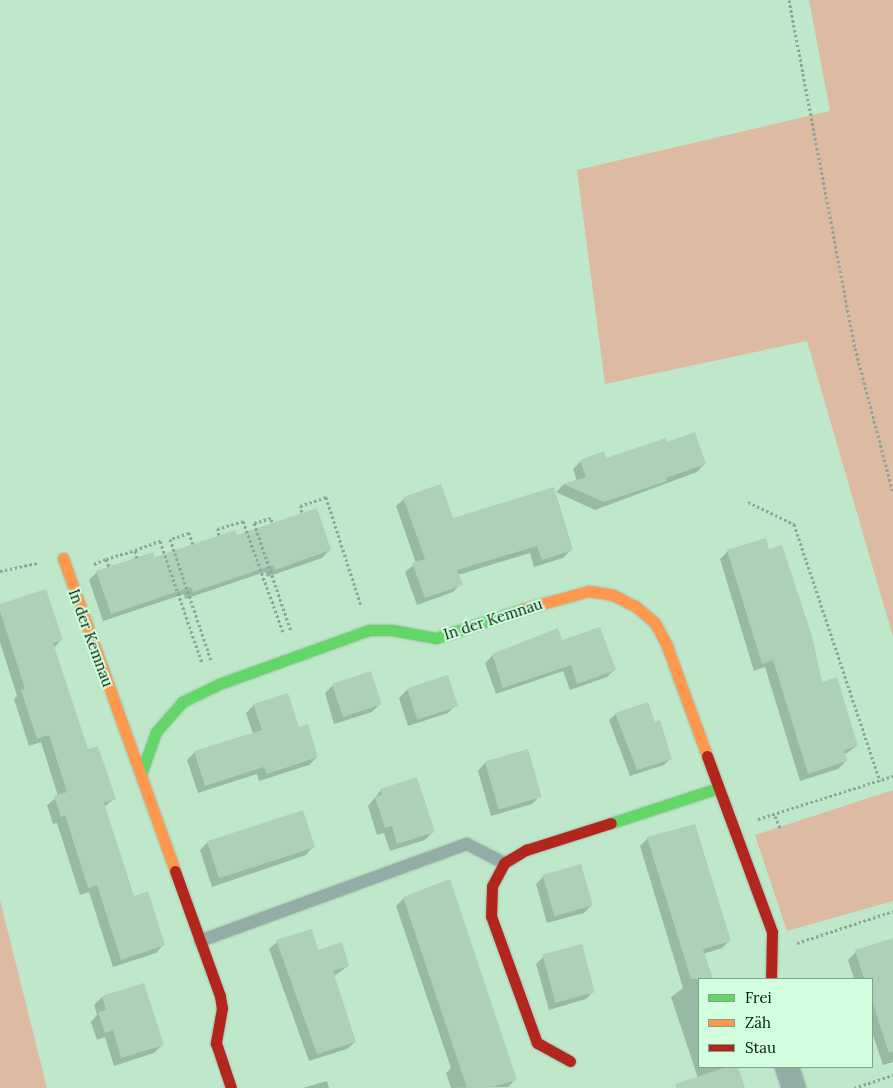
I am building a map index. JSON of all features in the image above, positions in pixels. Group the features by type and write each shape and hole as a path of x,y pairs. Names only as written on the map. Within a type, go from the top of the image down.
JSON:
{"street":[{"name":"In der Kemnau","path":"63,558 220,996 222,1008 216,1043 231,1088"},
{"name":"In der Kemnau","path":"141,774 156,732 182,702 214,686 369,630 392,630 436,638 569,594 589,591 613,595 635,606 655,624 667,646 772,932 771,978"},
{"path":"570,1061 537,1043 491,916 492,886 504,863 526,850 718,788"},
{"path":"787,1068 794,1088"}],"lane":[{"path":"200,942 468,844 504,863"}],"path":[{"path":"789,0 855,348 893,493"},
{"path":"302,512 300,506 326,497 369,630"},
{"path":"748,502 794,524 880,781"},
{"path":"272,522 271,518 254,523 296,657"},
{"path":"219,535 217,530 243,521 296,657"},
{"path":"193,544 188,533 170,539 214,686"},
{"path":"93,564 160,541 214,686"},
{"path":"135,550 137,558"},
{"path":"0,571 63,558"},
{"path":"106,559 109,567"},
{"path":"732,825 774,816 893,776"},
{"path":"774,816 780,828"},
{"path":"773,951 893,911"},
{"path":"854,1088 893,1075"}],"shaded area":[{"path":"809,0 893,0 893,637 807,341 605,384 577,170 830,111"},
{"path":"893,790 893,901 787,931 755,835"},
{"path":"0,900 47,1088 0,1088"}],"building":[{"path":"695,432 706,464 666,478 667,481 604,502 563,484 586,477 580,460 604,451 606,458 666,438 667,442"},
{"path":"441,484 453,518 554,487 573,550 542,560 537,546 457,570 463,585 425,598 412,563 425,559 403,497"},
{"path":"317,508 331,550 275,570 273,565 193,592 191,587 111,614 96,571 153,552 155,557 235,530 237,535"},
{"path":"766,538 769,549 782,545 812,636 822,682 837,677 858,746 844,750 847,761 808,774 773,660 762,664 727,550"},
{"path":"46,589 63,640 53,643 88,749 98,746 116,799 104,803 134,896 148,891 165,945 121,960 97,885 88,888 65,815 61,817 54,796 67,792 49,735 37,739 21,690 25,689 0,611 0,604"},
{"path":"600,627 616,670 577,684 571,665 503,688 492,654 558,628 562,640"},
{"path":"371,671 382,704 343,717 332,684"},
{"path":"448,675 458,706 417,720 407,688"},
{"path":"288,693 299,727 308,724 318,757 267,774 264,767 205,786 194,751 262,730 253,704"},
{"path":"648,702 655,722 660,720 672,759 637,770 615,713"},
{"path":"528,749 542,797 499,809 485,761"},
{"path":"417,777 435,832 397,844 392,826 385,828 375,797 382,795 380,789"},
{"path":"303,810 315,847 219,878 207,841"},
{"path":"695,824 731,941 703,949 713,978 691,979 647,837"},
{"path":"581,864 593,905 554,916 543,875"},
{"path":"450,879 517,1080 489,1088 467,1088 403,897"},
{"path":"312,929 318,950 342,942 349,966 333,971 356,1042 317,1054 276,940"},
{"path":"893,938 893,1052 889,1053 873,1004 873,978 864,978 855,950"},
{"path":"582,944 595,992 555,1003 542,955"},
{"path":"144,983 164,1045 121,1058 113,1030 105,1033 98,1012 106,1010 102,996"},
{"path":"724,1068 738,1068 745,1088 676,1088 675,1084"}],"traffic: fast":[{"path":"141,774 156,732 182,702 219,684 369,630 392,630 436,638 523,609"},
{"path":"611,823 718,788"}],"traffic: slow":[{"path":"63,558 175,871"},
{"path":"523,609 589,591 613,595 635,606 655,623 667,646 707,756"}],"traffic: jam":[{"path":"707,756 772,932 771,978"},
{"path":"570,1061 537,1043 491,916 492,886 504,863 526,850 611,823"},
{"path":"175,871 220,996 222,1008 216,1043 231,1088"}]}
